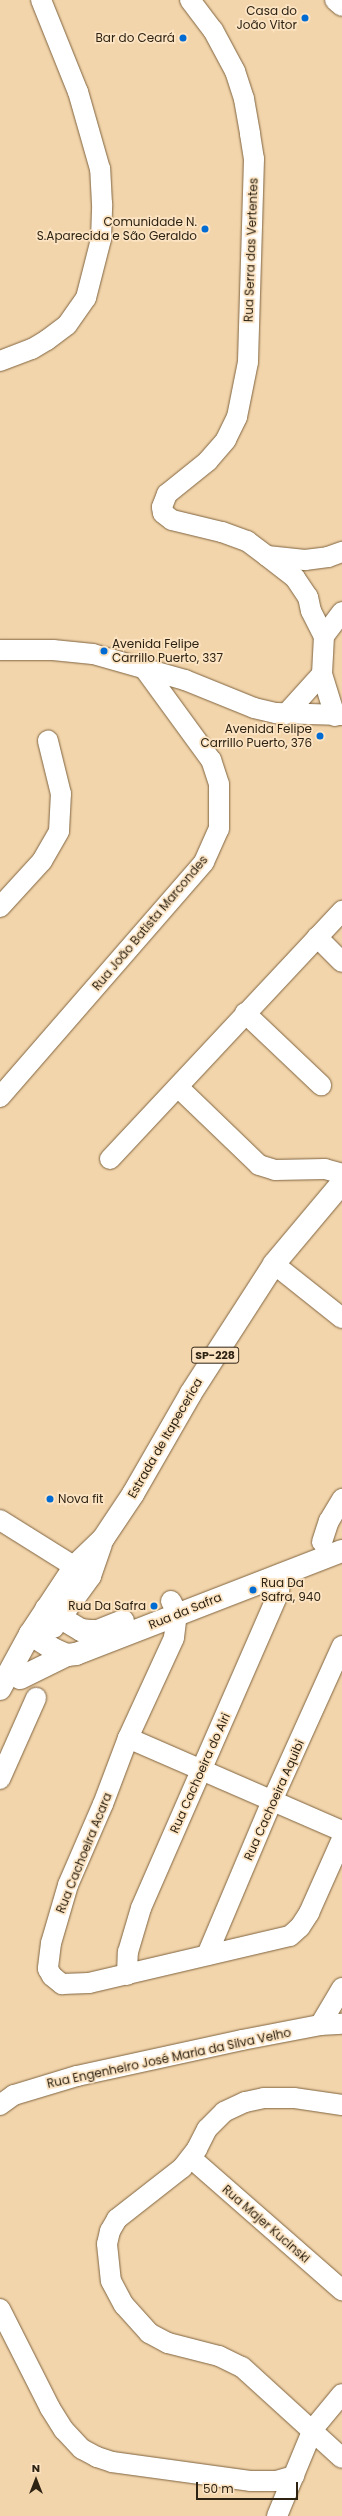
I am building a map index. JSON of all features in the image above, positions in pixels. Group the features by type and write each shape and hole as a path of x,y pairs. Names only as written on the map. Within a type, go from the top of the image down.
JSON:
{"main road":[{"name":"Estrada de Itapecerica","path":"0,1689 82,1571 133,1494 202,1376 274,1264 342,1183"},
{"name":"Rua da Safra","path":"20,1678 67,1655 96,1648 174,1607 332,1539"},
{"name":"Rua da Safra","path":"53,1613 81,1630 98,1631 281,1574 342,1550"},
{"name":"Estrada de Itapecerica","path":"0,1705 20,1678 36,1638"},
{"path":"36,1638 67,1655"}],"street":[{"path":"0,361 32,349 48,340 67,324 86,298 101,240 100,169 78,92 42,0"},
{"name":"Rua Serra das Vertentes","path":"190,0 213,30 235,71 244,99 250,134 254,159 248,355 243,392 237,417 226,440 208,461 172,489 164,500 162,507 163,513 172,520 222,532 247,541 267,556"},
{"path":"335,0 342,6"},
{"path":"267,556 306,560 328,558 342,552"},
{"path":"0,650 53,650 93,654 185,680 254,708 286,714 338,715 322,674 324,636 311,611 308,597 295,578 267,556"},
{"path":"324,636 342,612"},
{"name":"Rua João Batista Marcondes","path":"0,1097 204,862 219,829 219,784 211,760 144,668"},
{"path":"286,714 322,674"},
{"path":"0,907 42,861 58,831 61,794 48,741"},
{"path":"110,1158 342,911"},
{"path":"317,937 342,962"},
{"path":"245,1013 322,1085"},
{"path":"178,1087 247,1155 265,1168 283,1171 325,1169 342,1174"},
{"path":"274,1264 342,1318"},
{"path":"332,1539 329,1520 342,1499"},
{"path":"0,1520 82,1571"},
{"name":"Rua Cachoeira do Airi","path":"127,1975 128,1952 137,1917 279,1592 281,1574"},
{"name":"Rua Cachoeira Acara","path":"174,1607 174,1638 128,1738 66,1891 51,1943 48,1969 57,1982 71,1985 127,1975 290,1936 300,1927 309,1912 342,1839"},
{"name":"Rua Cachoeira Aquibi","path":"207,1955 272,1801 342,1646"},
{"path":"0,1779 36,1698"},
{"path":"128,1738 342,1831"},
{"path":"320,2025 342,1988"},
{"name":"Rua Engenheiro José Maria da Silva Velho","path":"0,2105 14,2094 77,2076 320,2025 342,2024"},
{"path":"342,2105 275,2097 245,2102 224,2112 213,2122 191,2158 171,2177 121,2214 113,2224 107,2244 111,2281 124,2305 156,2338 219,2356 242,2367 313,2429 342,2458"},
{"name":"Rua Majer Kucinski","path":"191,2158 342,2290"},
{"path":"0,2309 50,2408 64,2430 82,2449 97,2457 112,2462 250,2481 276,2481 294,2476"},
{"path":"277,2516 313,2429 342,2394"}],"place":[{"name":"Casa do João Vitor","path":"305,18"},
{"name":"Bar do Ceará","path":"183,38"},
{"name":"Comunidade N. S.Aparecida e São Geraldo","path":"205,229"},
{"name":"Avenida Felipe Carrillo Puerto, 337","path":"104,651"},
{"name":"Avenida Felipe Carrillo Puerto, 376","path":"320,736"},
{"name":"Nova fit","path":"50,1499"},
{"name":"Rua Da Safra, 940","path":"253,1590"},
{"name":"Rua Da Safra","path":"154,1606"}]}
